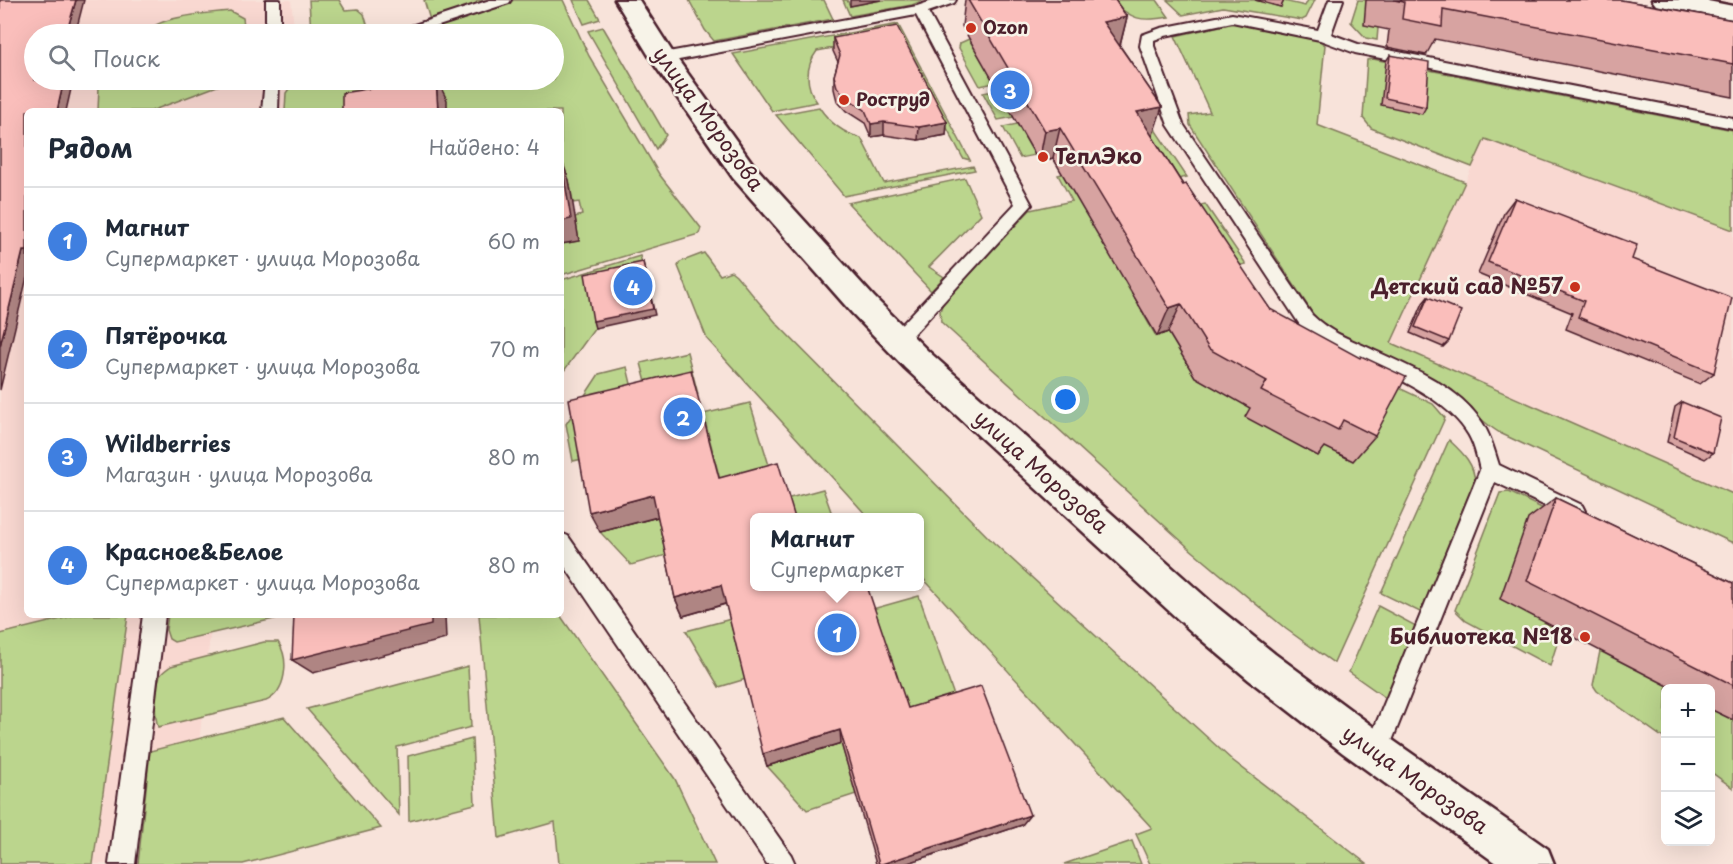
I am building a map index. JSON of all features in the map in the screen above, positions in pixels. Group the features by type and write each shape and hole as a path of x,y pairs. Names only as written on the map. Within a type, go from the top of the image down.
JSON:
{"main road":[{"name":"улица Морозова","path":"627,0 663,58 743,171 840,280 898,340 1205,620 1376,753 1533,864"},
{"path":"1664,0 1733,13"}],"lane":[{"path":"273,0 273,24"},
{"path":"431,24 504,0"},
{"path":"663,58 920,10 949,0"},
{"path":"1323,36 1336,0"},
{"path":"898,340 1024,205 920,10"},
{"path":"1376,753 1490,470 1471,422 1450,400 1319,333 1306,320 1176,125 1146,42 1149,36 1230,18 1323,36 1355,48 1733,123"},
{"path":"270,108 271,90"},
{"path":"1490,470 1585,516"},
{"path":"564,547 782,864"},
{"path":"122,864 154,618"}],"shaded area":[{"path":"0,0 291,0 294,24 24,24 24,90 299,90 300,108 24,108 24,618 212,618 187,864 0,864"},
{"name":"Детский сад №57","path":"1485,139 1733,230 1733,494 1391,343"}],"green space":[{"path":"309,0 339,0 345,10 358,9 364,14 367,24 310,24"},
{"path":"424,0 493,0 430,20"},
{"path":"514,0 563,0 589,56 659,174 701,228 699,234 564,274 564,244 579,241 575,217 582,215 579,202 573,203 569,180 564,181 564,108 447,108 446,100 401,108 285,108 288,90 564,90 564,24 442,24"},
{"path":"573,0 589,0 600,19 584,24"},
{"path":"689,0 824,0 833,19 714,41 705,30"},
{"path":"843,0 847,0 850,6 881,0 924,0 912,5 850,16"},
{"path":"1110,0 1157,0 1169,17 1137,18"},
{"path":"1167,0 1255,0 1281,7 1284,1 1305,6 1308,0 1315,0 1306,18 1302,20 1223,7 1183,15"},
{"path":"1358,0 1366,0 1378,28 1377,40 1366,38 1351,22"},
{"path":"230,11 243,18 244,24 158,24 198,14"},
{"path":"1234,23 1317,39 1325,45 1317,125 1465,182 1391,343 1733,494 1733,543 1502,434 1442,385 1324,327 1313,314 1190,125 1189,115 1210,112 1175,36"},
{"path":"898,24 970,160 963,158 898,36 817,51 810,63 808,76 810,90 817,102 772,111 733,54"},
{"path":"603,27 666,135 656,149 588,31"},
{"path":"969,39 995,83 980,86 959,48 960,43"},
{"path":"1373,59 1733,130 1733,230 1485,139 1472,167 1371,128 1363,118 1367,60"},
{"path":"99,90 207,90 159,108 98,108"},
{"path":"998,90 1014,117 998,120 983,93"},
{"path":"819,107 837,126 861,138 884,183 973,166 975,170 844,196 776,115"},
{"path":"1150,109 1156,131 1187,177 1154,184"},
{"path":"1017,124 1035,155 1020,158 1003,127"},
{"path":"1074,171 1126,284 1156,336 1168,332 1195,377 1251,408 1351,365 1433,404 1445,418 1334,663 1286,629 1189,548 941,322 940,311 943,303 1030,210 1072,201 1058,175"},
{"path":"965,178 981,214 929,267 944,277 931,291 848,203"},
{"path":"1205,204 1246,264 1211,272 1161,214"},
{"path":"704,253 720,275 731,271 736,275 778,325 994,543 1232,760 1367,864 1150,864 1136,834 1152,828 924,579 924,513 864,513 707,339 678,266 680,262"},
{"path":"640,256 644,269 588,280 595,328 564,371 564,279"},
{"path":"687,352 698,394 652,405 641,363"},
{"path":"627,367 637,409 587,458 573,461 566,424 599,374"},
{"path":"750,403 775,485 725,499 703,414"},
{"path":"1449,440 1470,465 1475,484 1422,613 1381,593"},
{"path":"823,489 832,513 790,513 786,499"},
{"path":"1509,492 1556,515 1561,631 1550,666 1466,621 1455,610 1500,493"},
{"path":"661,516 670,554 631,565 600,532"},
{"path":"919,596 958,707 907,723 869,610"},
{"path":"1378,606 1416,626 1389,698 1349,672"},
{"path":"65,618 128,618 93,864 0,864 0,634"},
{"path":"168,618 278,618 174,642 169,639 166,630"},
{"path":"479,618 562,618 675,779 715,864 559,864 555,822 499,838"},
{"path":"731,619 746,679 719,687 686,631"},
{"path":"264,642 278,642 284,658 282,683 273,697 266,701 158,727 155,708 158,682 160,676 171,666"},
{"path":"1600,651 1664,684 1661,684 1661,736 1597,691 1593,685"},
{"path":"468,666 471,727 397,747 399,815 307,709"},
{"path":"1715,711 1733,720 1733,788 1715,775"},
{"path":"284,717 381,828 243,864 138,864 150,751"},
{"path":"472,739 475,804 409,821 408,756"},
{"path":"841,743 856,794 807,810 767,766"},
{"path":"1132,841 1141,864 1064,864"}],"building":[{"path":"0,0 76,0 69,24 24,24 24,90 62,90 58,108 24,108 24,251 0,346"},
{"path":"968,0 1115,0 1127,17 1103,22 1162,107 1137,112 1183,185 1186,184 1270,309 1360,358 1361,356 1406,377 1375,436 1343,420 1338,430 1261,391 1267,381 1209,349 1181,304 1169,308 1060,128 1045,131"},
{"path":"1394,0 1621,0 1733,20 1733,64 1443,9 1442,27 1402,19 1404,2"},
{"path":"897,26 947,122 919,127 884,122 871,124 865,110 846,97 837,87 834,76 840,55 833,38"},
{"path":"1390,55 1429,62 1426,107 1385,98"},
{"path":"361,90 437,90 438,108 342,108 342,93"},
{"path":"564,176 571,219 564,220"},
{"path":"1515,198 1637,245 1632,259 1732,298 1714,373 1578,317 1584,301 1488,262"},
{"path":"643,262 653,309 593,321 585,274"},
{"path":"1428,297 1461,311 1449,341 1415,327"},
{"path":"691,370 719,478 778,462 793,513 750,513 750,591 869,591 908,708 981,686 1030,815 879,864 840,730 763,754 721,585 675,598 653,495 589,512 569,399"},
{"path":"1682,402 1721,418 1713,453 1674,437"},
{"path":"1556,498 1733,583 1733,685 1527,581"},
{"path":"294,618 431,618 431,625 292,660"}],"place":[{"name":"Ozon","path":"971,28"},
{"name":"Wildberries","path":"1010,90"},
{"name":"Роструд","path":"844,100"},
{"name":"ТеплЭко","path":"1043,157"},
{"name":"Красное&Белое","path":"633,286"},
{"name":"Детский сад №57","path":"1575,287"},
{"name":"Пятёрочка","path":"683,417"},
{"name":"Магнит","path":"837,633"},
{"name":"Библиотека №18","path":"1585,637"}]}
